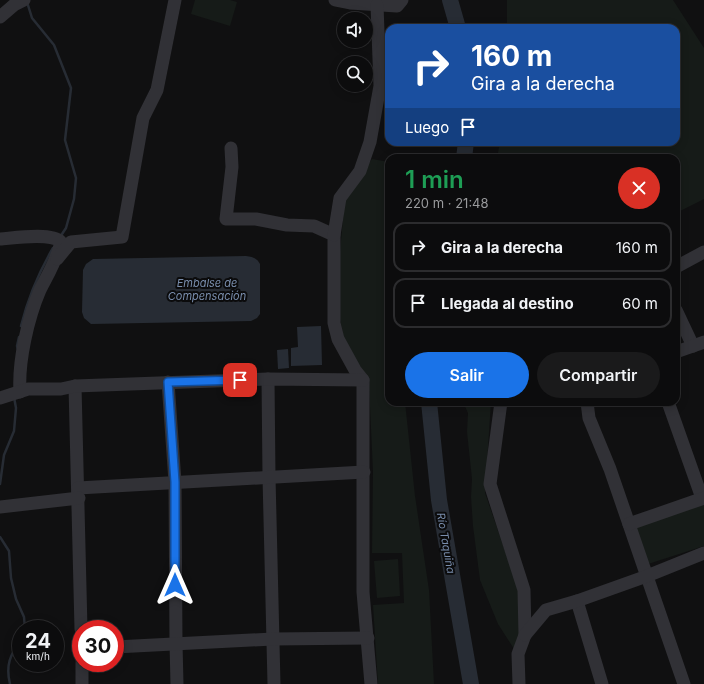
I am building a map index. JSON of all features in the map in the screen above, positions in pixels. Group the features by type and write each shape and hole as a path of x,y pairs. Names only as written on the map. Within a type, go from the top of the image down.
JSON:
{"street":[{"path":"20,392 19,376 28,326 40,291 57,259 71,242 122,237 143,118 157,90 175,0"},
{"path":"335,0 350,3 397,6 402,0"},
{"path":"0,16 13,2"},
{"path":"371,684 363,592 363,380 355,370 338,339 334,323 334,235 340,198 360,171 370,142 380,86 377,5"},
{"path":"231,148 232,167 226,219 256,219 287,225 314,226 334,235"},
{"path":"0,239 41,237 58,240 61,242 57,259"},
{"path":"680,265 704,252"},
{"path":"680,316 699,344 680,351"},
{"path":"0,398 28,389 61,389 75,386 268,379 363,380"},
{"path":"268,379 274,684"},
{"path":"168,382 175,482 177,684"},
{"path":"75,386 79,493 81,620"},
{"path":"500,406 490,484 524,590 525,635"},
{"path":"588,406 589,418 610,469 684,684"},
{"path":"629,524 703,498 669,406"},
{"path":"0,507 79,493 175,482 364,472"},
{"path":"519,684 518,654 525,635 546,610 578,601 647,576 704,553"},
{"path":"578,601 602,684"},
{"path":"124,647 273,639 368,638"},
{"path":"512,684 519,667"},
{"path":"82,672 82,684"}],"shaded area":[{"path":"195,0 230,0 237,2 230,26 191,14"},
{"path":"507,0 673,0 704,48 704,199 680,211 680,154 498,154 499,146 680,146 680,24 507,24"},
{"path":"372,159 385,161 385,406 405,406 415,496 429,590 434,684 378,684 373,605 404,603 402,553 372,553 373,472 369,385 346,347 339,315 340,251 345,198"},
{"path":"465,406 491,406 485,493 520,594 521,637 516,652 498,624 480,580 473,526 471,497 472,479 467,432 468,413"},
{"path":"704,502 704,546 648,564 635,526"},
{"path":"398,559 400,596 377,598 374,561"}],"water":[{"name":"Embalse de Compensación","path":"246,256 258,260 260,264 260,314 257,318 251,321 91,324 84,318 82,312 83,270 86,264 93,259"},
{"path":"321,326 322,365 291,366 291,348 298,347 297,327"},
{"path":"288,349 289,368 278,369 277,350"}],"waterway":[{"name":"Río Taquiña","path":"450,0 457,24"},
{"path":"27,2 32,18 54,45 71,88 65,140 76,178 74,199 66,228 60,237"},
{"name":"Río Taquiña","path":"464,154 466,146"},
{"path":"21,326 34,286 53,248"},
{"path":"18,350 17,346 19,337"},
{"path":"0,484 4,455 14,431 16,408 14,397"},
{"name":"Río Taquiña","path":"429,406 439,500 471,684"},
{"path":"0,537 9,551 11,578 16,599 24,620"},
{"path":"10,684 8,671 12,655"}],"route":[{"path":"175,585 175,482 168,382 240,380"}]}
